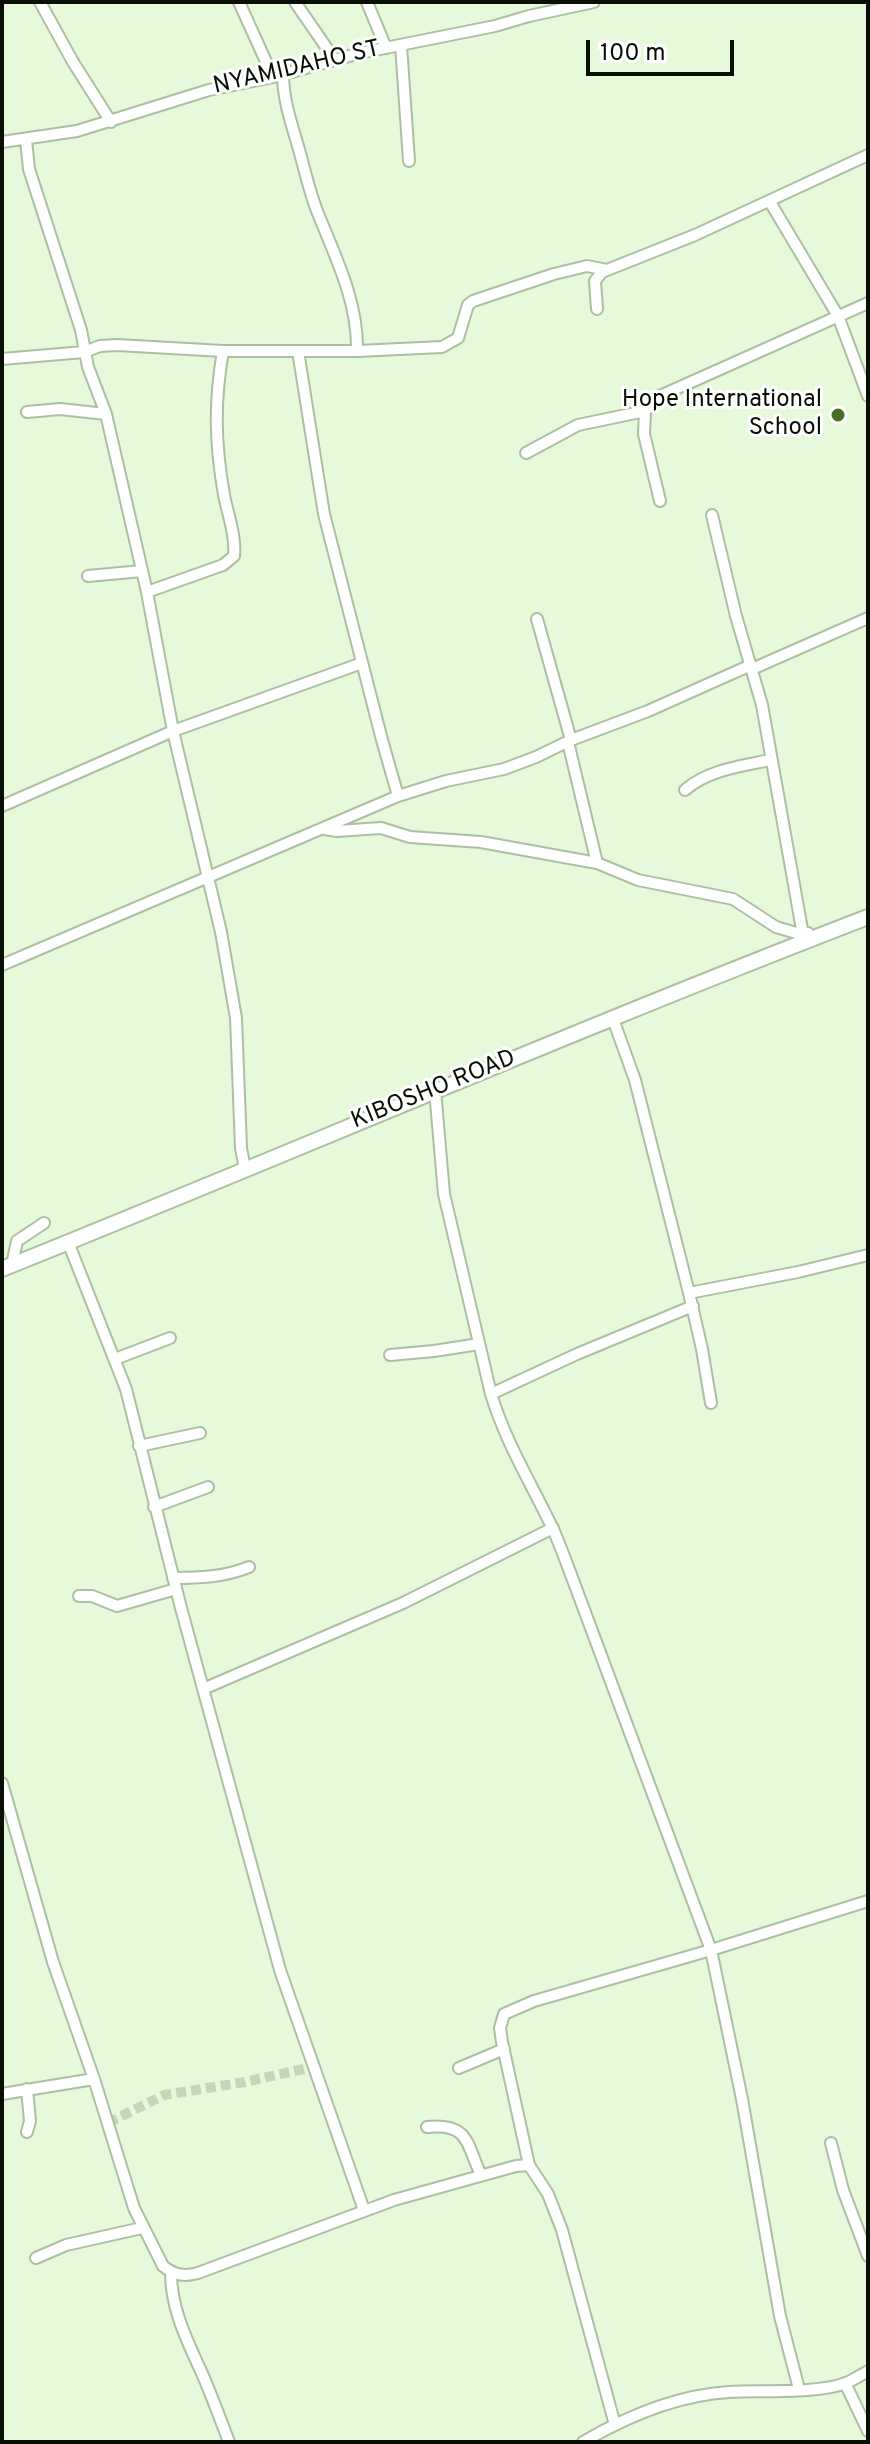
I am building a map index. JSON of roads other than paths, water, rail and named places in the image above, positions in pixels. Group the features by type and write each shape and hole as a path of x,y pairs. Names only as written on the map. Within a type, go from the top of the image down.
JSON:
{"street":[{"path":"40,2 111,122"},
{"path":"239,2 278,75 315,207 345,281 355,315 357,351"},
{"path":"295,2 335,60"},
{"path":"367,2 386,48"},
{"name":"NYAMIDAHO ST","path":"2,142 77,131 197,93 594,2"},
{"path":"401,45 409,161"},
{"path":"26,140 29,169 106,414 147,592 173,731 230,976 236,1018 241,1148 245,1169"},
{"path":"597,309 595,281 602,272 695,235 868,155"},
{"path":"770,202 838,316 868,396"},
{"path":"2,359 84,352 100,346 117,345 223,351 357,351 442,347 458,338 468,305 473,301 587,266 607,270"},
{"path":"526,453 578,425 645,411 660,396 684,384 868,303"},
{"path":"147,592 223,565 234,556 216,438 215,412 223,351"},
{"path":"298,351 324,514 398,796"},
{"path":"27,412 60,409 106,414"},
{"path":"645,411 644,434 660,501"},
{"path":"712,515 736,616 762,705 803,935"},
{"path":"88,576 142,571"},
{"path":"2,965 398,796 446,781 504,769 536,757 868,618"},
{"path":"537,619 597,863"},
{"path":"2,806 173,731 362,663"},
{"path":"685,790 707,776 770,760"},
{"path":"322,828 337,831 381,828 410,837 481,842 597,863 638,880 733,899 776,927 803,935 868,917"},
{"name":"KIBOSHO ROAD","path":"7,1267 435,1090 868,917"},
{"path":"613,1019 635,1080 693,1306 711,1403"},
{"path":"435,1090 444,1194 499,1419 520,1467 553,1528 711,1950 742,2099 780,2316 799,2389"},
{"path":"7,1267 17,1241 44,1223"},
{"path":"68,1242 132,1407 154,1507 280,1970 364,2210"},
{"path":"689,1293 868,1255"},
{"path":"491,1394 693,1306"},
{"path":"115,1359 170,1338"},
{"path":"390,1355 479,1344"},
{"path":"139,1446 200,1433"},
{"path":"154,1507 208,1487"},
{"path":"203,1689 403,1603 553,1528"},
{"path":"173,1578 225,1575 249,1567"},
{"path":"79,1596 92,1596 117,1606 176,1589"},
{"path":"2,1783 6,1820 94,2079 118,2160 142,2228 163,2266 171,2273 189,2275 210,2269 419,2191 529,2165"},
{"path":"615,2425 562,2230 548,2194 529,2165 500,2028 502,2018 512,2009 534,2001 868,1901"},
{"path":"459,2068 504,2049"},
{"path":"2,2094 94,2079"},
{"path":"27,2089 30,2121 27,2132"},
{"path":"427,2127 452,2127 459,2131 481,2175"},
{"path":"831,2143 843,2190 868,2256"},
{"path":"36,2258 66,2245 142,2228"},
{"path":"171,2273 171,2288 182,2329 229,2442"},
{"path":"583,2442 615,2425 661,2407 726,2392 822,2388 845,2383 868,2371"},
{"path":"845,2383 868,2431"}],"tunnel":[{"path":"108,2123 164,2095 313,2067"}],"place":[{"name":"Hope International School","path":"838,415"}]}
